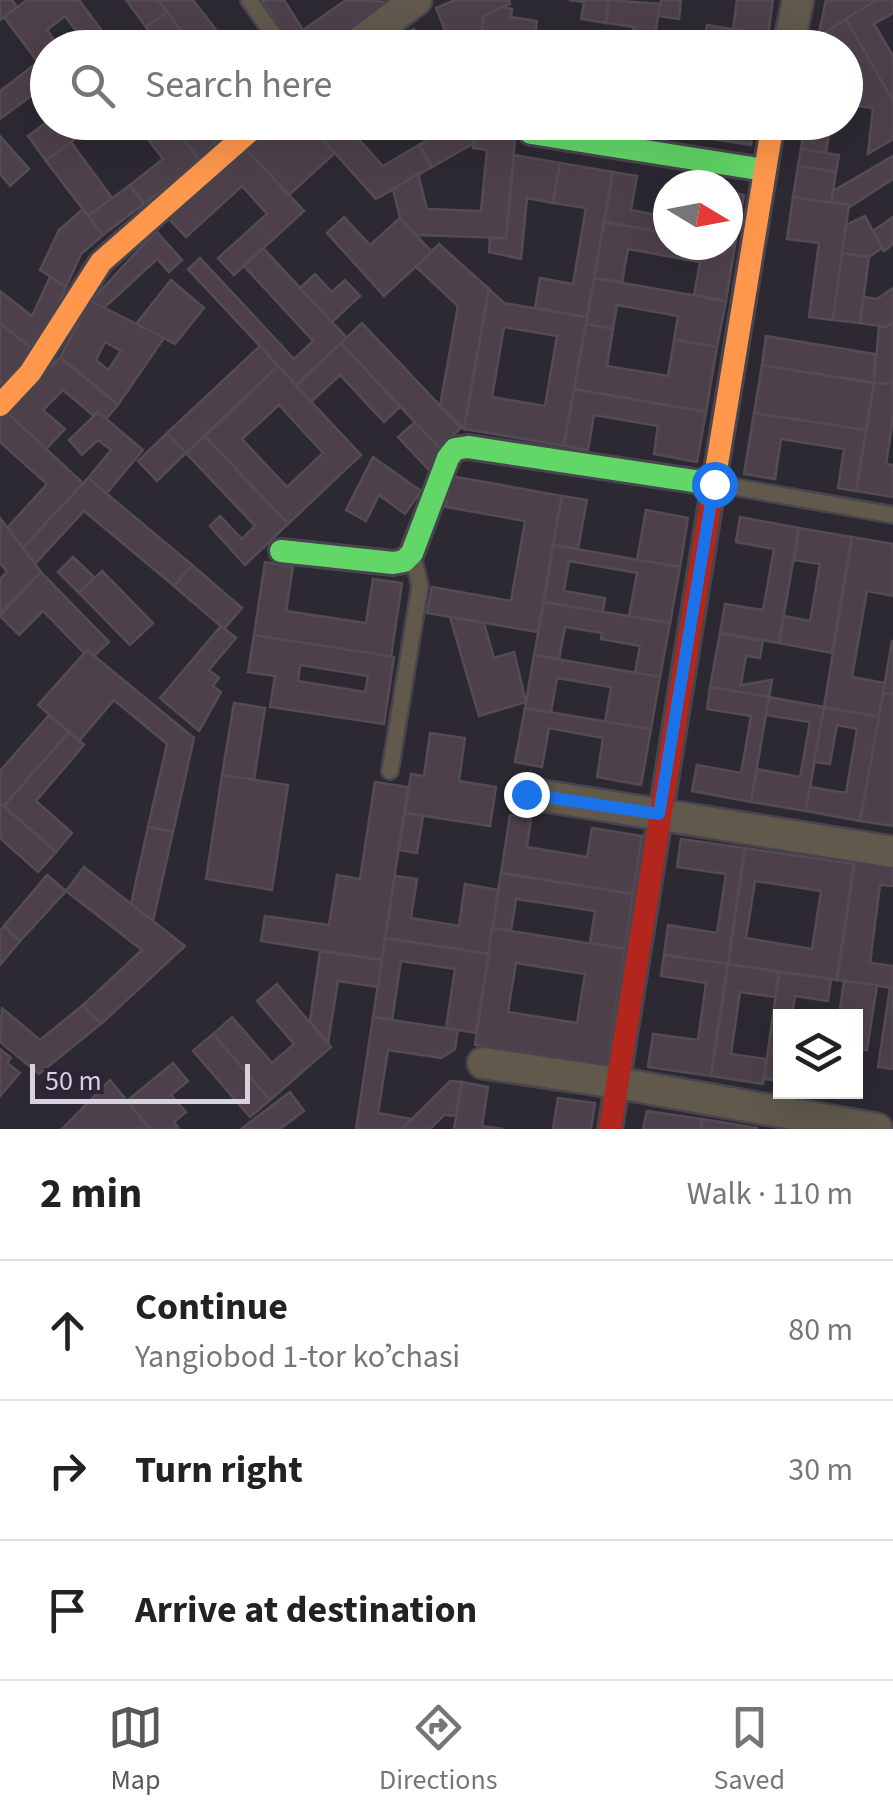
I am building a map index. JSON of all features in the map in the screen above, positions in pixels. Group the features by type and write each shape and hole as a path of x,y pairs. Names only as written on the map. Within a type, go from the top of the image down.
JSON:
{"street":[{"path":"376,30 416,0"},
{"path":"792,30 798,0"},
{"path":"0,406 30,373 100,262 239,140"},
{"path":"580,140 764,170"},
{"path":"610,1129 770,140"},
{"path":"281,551 404,561 412,553 440,472 455,450 468,447 714,484"},
{"path":"526,794 893,852"},
{"path":"483,1064 618,1083 877,1129"}],"lane":[{"path":"248,0 270,30"},
{"path":"714,484 893,515"},
{"path":"390,771 420,586 412,553"}],"building":[{"path":"0,0 12,0 17,7 0,20"},
{"path":"27,0 79,0 101,30 75,30 65,16 47,30 30,30 30,52 4,17"},
{"path":"126,0 158,0 167,12 146,27"},
{"path":"158,0 193,0 216,30 180,30"},
{"path":"262,0 284,0 303,30 281,30"},
{"path":"346,0 391,2 351,30 303,30"},
{"path":"455,0 509,0 510,4 484,16 482,30 445,30 436,8"},
{"path":"569,0 609,0 606,23 581,19 584,2"},
{"path":"609,0 660,4 656,30 634,30 634,27 606,23"},
{"path":"661,0 681,0 679,19 658,16"},
{"path":"737,0 773,0 769,30 733,29"},
{"path":"826,0 876,0 829,30 820,30"},
{"path":"876,0 893,0 893,13 874,24 893,56 893,101 863,49 863,30 852,30 846,19"},
{"path":"502,7 512,9 511,17 537,21 536,30 482,30 484,16"},
{"path":"167,12 180,30 148,30 146,27"},
{"path":"846,19 852,30 829,30"},
{"path":"707,25 738,30 706,30"},
{"path":"863,49 893,101 893,139 868,154 873,108 863,107"},
{"path":"30,68 30,97 0,119 0,91"},
{"path":"0,136 29,169 10,186 0,174"},
{"path":"31,140 74,140 46,161"},
{"path":"149,140 184,140 200,161 144,204 130,185 163,159"},
{"path":"184,140 216,140 200,161"},
{"path":"256,140 323,140 335,153 289,195 246,149"},
{"path":"323,140 359,140 383,166 419,145 432,167 376,199"},
{"path":"428,140 474,143 432,167 419,145"},
{"path":"474,140 515,140 506,238 416,235 400,218 393,189 418,174 427,209 481,211 487,150 473,148"},
{"path":"719,140 752,140 751,145"},
{"path":"802,140 828,140 826,153 801,149"},
{"path":"71,142 112,198 88,216 46,161"},
{"path":"246,149 304,211 234,275 218,258 267,214 242,186 186,237 169,219"},
{"path":"801,149 839,155 836,172 798,166"},
{"path":"514,155 560,163 553,203 527,198 521,259 489,252 490,238 506,238"},
{"path":"893,156 893,179 848,208 849,205 831,203 833,191"},
{"path":"560,163 613,172 587,317 535,308 540,278 573,284 586,208 553,203"},
{"path":"798,166 836,172 831,203 793,197"},
{"path":"613,172 637,176 631,210 653,214 653,230 604,222"},
{"path":"130,185 144,204 103,235 88,216"},
{"path":"793,197 849,205 833,320 809,317 819,243 787,239"},
{"path":"83,209 103,235 81,254 66,287 40,270 59,230"},
{"path":"865,216 882,248 869,257 842,253 846,225"},
{"path":"344,217 370,245 400,218 432,252 384,296 327,233"},
{"path":"893,217 893,244 884,251 873,231"},
{"path":"604,222 653,230 653,254 628,249 622,282 594,278"},
{"path":"156,231 182,260 169,272 157,259 104,308 91,301"},
{"path":"439,244 489,289 464,429 440,406 458,306 416,267"},
{"path":"263,248 347,338 296,385 188,269 200,258 294,359 313,341 244,266"},
{"path":"842,253 869,257 860,323 833,320"},
{"path":"689,260 733,260 726,301 694,295 700,262"},
{"path":"315,274 332,292 345,280 360,296 332,322 300,288"},
{"path":"50,277 66,287 36,352 0,323 0,291 32,316"},
{"path":"594,278 726,301 717,347 674,340 678,316 617,305 613,329 586,324"},
{"path":"171,280 204,308 175,344 136,324"},
{"path":"893,288 893,322 886,327 860,323 864,297 877,299"},
{"path":"489,289 504,303 587,317 564,446 464,429","holes":["504,327 557,336 545,406 492,397"]},
{"path":"91,301 164,338 118,405 60,357","holes":["105,342 121,351 108,370 96,360"]},
{"path":"893,322 893,384 874,383 879,326"},
{"path":"0,323 36,352 0,385"},
{"path":"362,323 461,428 439,448 341,343"},
{"path":"586,324 613,329 607,366 668,376 674,340 717,347 706,412 574,389"},
{"path":"766,336 875,354 874,383 762,365"},
{"path":"341,343 400,407 384,422 340,375 311,402 296,385"},
{"path":"260,346 278,366 186,453 167,433"},
{"path":"60,357 118,405 106,419 98,412 94,416 63,390 43,410 65,429 46,449 5,411"},
{"path":"762,365 874,383 866,430 754,413"},
{"path":"278,366 361,455 288,524 205,436","holes":["279,405 323,453 287,487 242,439"]},
{"path":"874,383 893,384 893,419 886,464 893,465 893,497 856,491"},
{"path":"574,389 706,412 697,462 654,454 658,426 594,415 588,450 564,446"},
{"path":"5,411 83,483 23,548 7,528 47,484 0,442 0,415"},
{"path":"98,412 143,450 106,494 88,478 111,450 98,440 82,455 69,440"},
{"path":"754,413 866,430 856,491 838,488 844,449 781,439 775,479 744,474"},
{"path":"415,422 445,454 429,470 398,437"},
{"path":"167,433 186,453 157,481 138,461"},
{"path":"205,436 288,524 245,565 210,526 220,516 242,539 255,526 186,453"},
{"path":"373,457 421,491 405,514 379,495 366,521 346,510"},
{"path":"451,476 562,496 538,632 427,613 432,587 511,601 525,521 446,507"},
{"path":"88,478 192,565 174,586 84,511 35,564 23,548"},
{"path":"562,496 587,500 578,549 553,545"},
{"path":"646,510 688,518 680,567 637,560"},
{"path":"740,517 799,528 779,643 720,633 725,604 763,610 774,549 736,542"},
{"path":"0,518 41,572 0,613 0,579 7,572 0,563"},
{"path":"799,528 852,537 832,653 779,643 784,616 810,621 820,564 794,560"},
{"path":"852,537 893,544 893,596 867,591 852,677 885,683 879,717 824,707"},
{"path":"553,545 680,567 670,623 629,616 637,573 569,561 564,591 605,598 603,612 544,602"},
{"path":"73,557 95,578 79,593 58,572"},
{"path":"265,562 293,567 286,611 366,623 373,579 402,583 391,657 254,635"},
{"path":"192,565 242,608 224,629 174,586"},
{"path":"102,571 153,623 130,645 79,593"},
{"path":"41,572 109,642 94,656 87,650 84,653 43,611 19,635 0,616"},
{"path":"544,602 670,623 660,677 635,673 640,646 601,639 602,633 565,627 559,659 534,655"},
{"path":"450,617 484,623 494,658 514,652 526,702 479,716"},
{"path":"221,626 236,638 209,670 219,678 213,686 221,692 199,731 160,698"},
{"path":"720,633 763,641 760,658 746,656 741,685 772,680 769,697 710,687"},
{"path":"254,635 394,657 384,724 270,707 275,676 248,672","holes":["300,665 368,676 365,692 298,681"]},
{"path":"893,641 893,694 883,693"},
{"path":"87,650 194,738 173,832 148,827 167,744 114,700 79,741 38,705"},
{"path":"534,655 660,677 651,729 605,722 611,687 557,678 551,712 525,708"},
{"path":"710,687 769,697 751,802 692,791 697,765 741,773 751,716 707,709"},
{"path":"883,693 893,694 893,826 860,821"},
{"path":"769,697 824,707 806,811 751,802 757,769 800,777 810,722 766,715"},
{"path":"234,703 265,708 254,780 222,775"},
{"path":"824,707 879,717 860,821 806,811 810,787 846,793 857,729 837,725 830,764 814,762"},
{"path":"525,708 651,729 641,785 597,777 603,738 549,728 542,767 515,762"},
{"path":"49,715 69,732 4,806 0,803 0,771"},
{"path":"69,732 84,745 36,801 72,833 56,852 4,806"},
{"path":"430,733 465,738 459,781 496,787 490,826 405,813 411,774 424,776"},
{"path":"222,775 288,785 272,890 206,879"},
{"path":"375,782 408,787 382,960 261,941 265,916 329,925 337,875 360,879"},
{"path":"0,803 56,852 38,872 0,838"},
{"path":"405,813 423,816 417,853 399,850"},
{"path":"510,815 531,819 527,847 587,857 592,828 642,836 633,894 501,873"},
{"path":"148,827 173,832 153,921 131,904"},
{"path":"681,839 745,848 728,964 664,955 668,925 717,933 726,874 677,867"},
{"path":"745,848 854,864 837,980 728,964","holes":["755,881 821,891 812,949 746,938"]},
{"path":"855,859 893,863 893,886 880,885 870,963 893,966 893,988 837,980"},
{"path":"84,867 185,946 101,1024 83,1005 142,950 66,891"},
{"path":"501,873 633,894 625,949 590,943 595,911 516,899 511,931 492,928"},
{"path":"47,875 66,891 20,941 4,926"},
{"path":"395,876 417,879 411,918 459,926 465,884 498,890 489,954 385,938"},
{"path":"4,926 20,941 0,965 0,931"},
{"path":"492,928 625,949 607,1065 475,1045","holes":["516,963 585,974 577,1023 508,1012"]},
{"path":"385,938 489,954 476,1033 446,1028 455,969 401,961 392,1020 373,1017"},
{"path":"320,951 382,960 378,987 338,981 328,1043 310,1021"},
{"path":"664,955 728,964 711,1076 648,1067 653,1034 698,1040 706,983 661,976"},
{"path":"728,964 779,972 775,997 740,992 731,1054 766,1059 763,1084 711,1076"},
{"path":"779,972 831,979 828,1001 795,996 793,1009 774,1009"},
{"path":"844,981 877,985 867,1050 863,1050 863,1009 840,1009"},
{"path":"277,984 331,1047 270,1100 213,1034 232,1017 272,1063 294,1044 257,1001"},
{"path":"890,987 893,988 893,1069 878,1067"},
{"path":"83,1005 101,1024 39,1074 0,1042 2,1008 40,1040"},
{"path":"773,1015 773,1080 764,1079"},
{"path":"373,1017 458,1030 455,1049 441,1058 388,1050 378,1113 412,1119 402,1129 356,1129"},
{"path":"213,1034 270,1100 250,1117 193,1051"},
{"path":"0,1049 11,1058 7,1063 20,1073 0,1096"},
{"path":"173,1063 188,1081 171,1095 186,1112 174,1122 179,1129 150,1129 127,1101"},
{"path":"110,1080 150,1129 62,1129"},
{"path":"450,1081 462,1082 456,1116 444,1115 430,1129 402,1129"},
{"path":"462,1082 488,1087 482,1126 503,1129 454,1129"},
{"path":"290,1092 304,1111 280,1129 241,1129"},
{"path":"558,1098 595,1103 591,1129 553,1129"},
{"path":"647,1111 702,1119 701,1129 643,1129"},
{"path":"702,1119 757,1128 757,1129 701,1129"}],"traffic: fast":[{"path":"575,140 764,170"},
{"path":"281,551 404,561 412,553 448,458 455,449 468,447 714,484"}],"traffic: slow":[{"path":"0,405 30,373 101,262 240,140"},
{"path":"711,501 770,140"}],"traffic: jam":[{"path":"610,1129 711,501"}],"route":[{"path":"526,794 659,814 714,484"}]}
